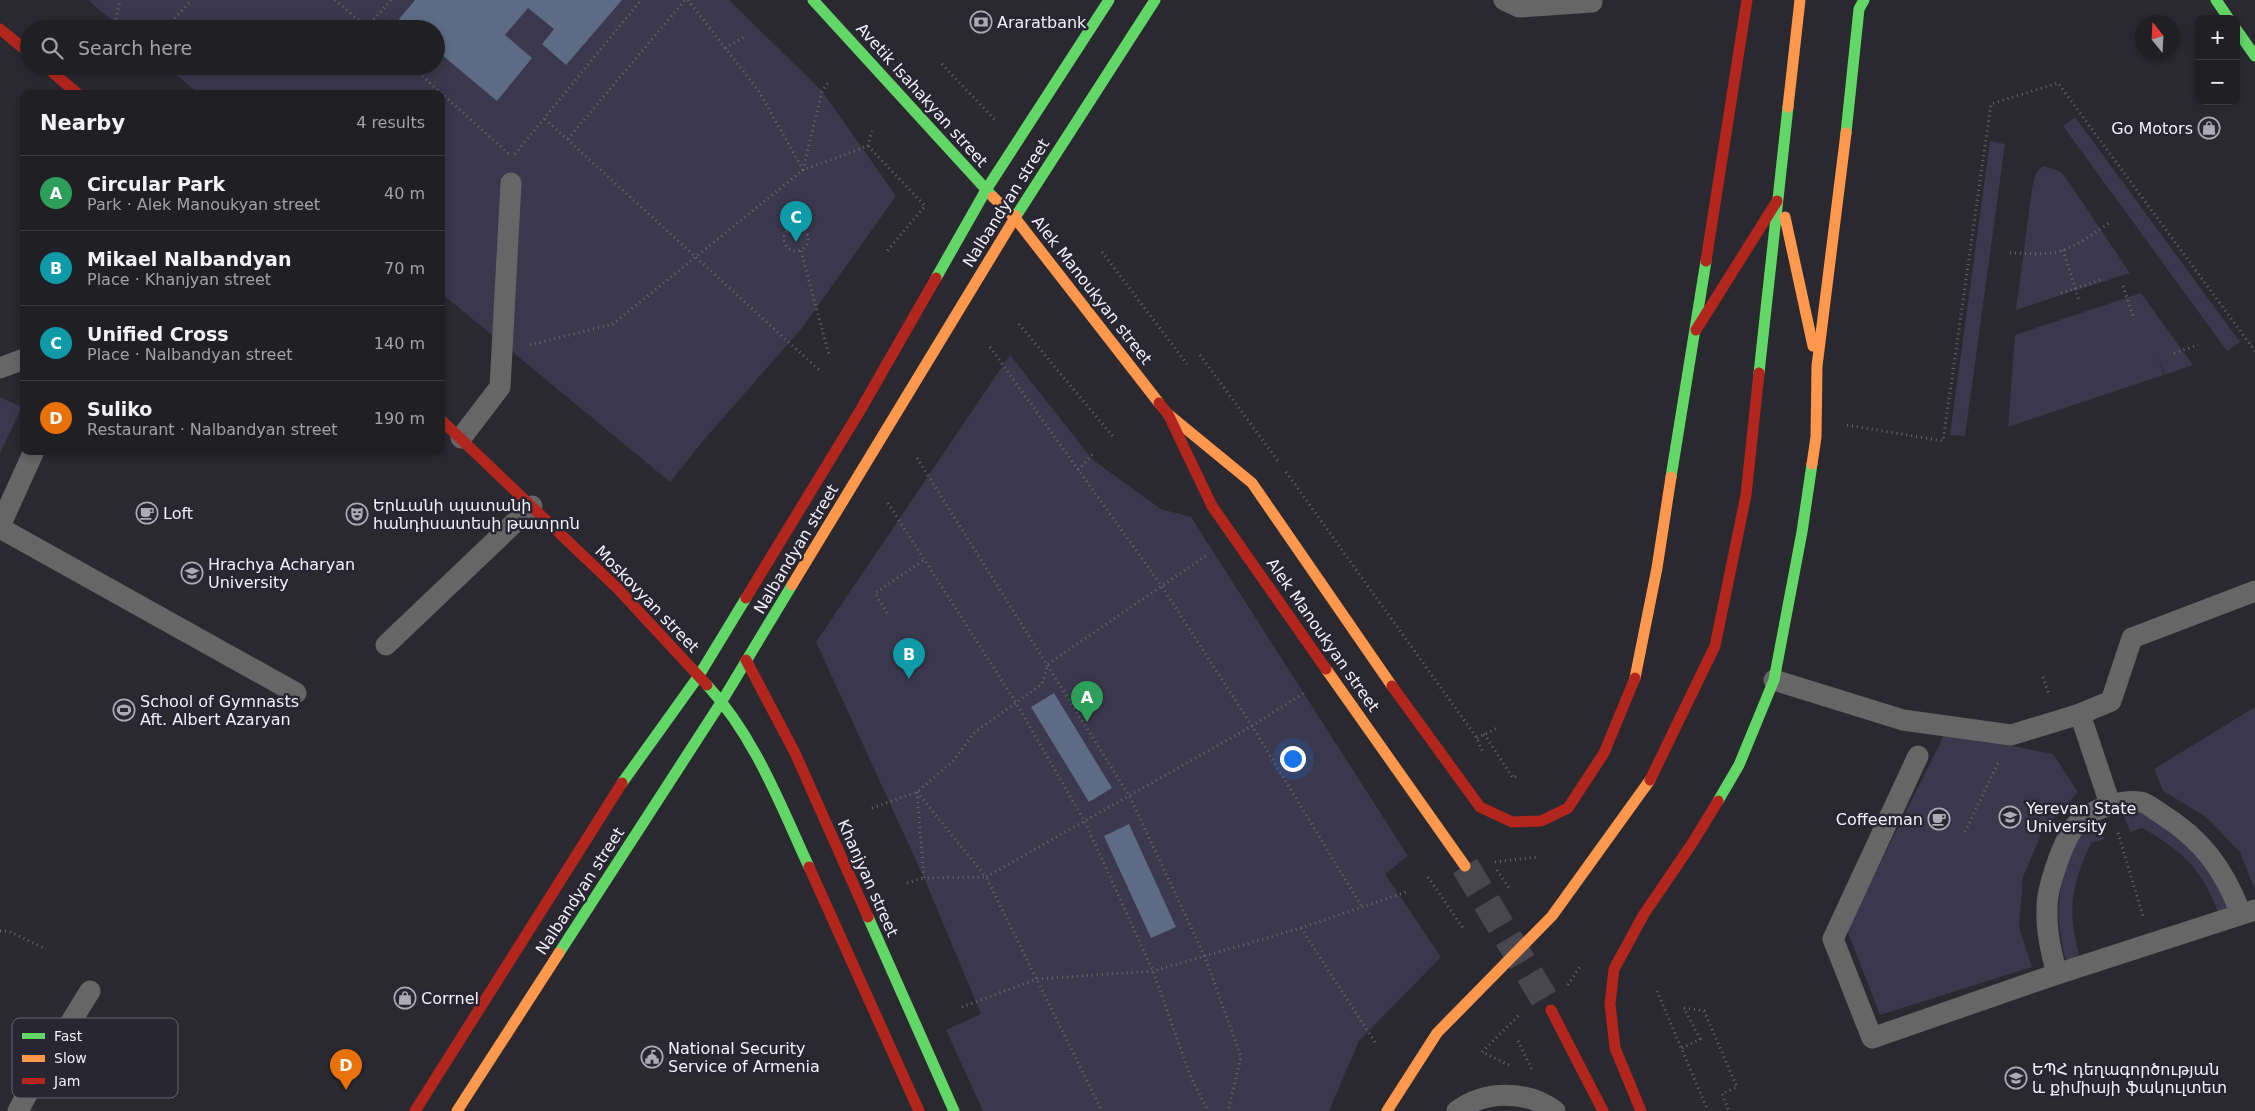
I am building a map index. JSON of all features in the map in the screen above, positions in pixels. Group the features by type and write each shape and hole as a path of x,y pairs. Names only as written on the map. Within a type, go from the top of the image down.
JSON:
{"main road":[{"name":"Avetik Isahakyan street","path":"813,0 986,190"},
{"name":"Nalbandyan street","path":"414,1111 618,789 698,677 861,409 986,190 1109,0"},
{"name":"Nalbandyan street","path":"457,1111 722,701 1015,218 1155,0"},
{"path":"1696,330 1747,0"},
{"path":"1387,1111 1437,1033 1552,916 1647,787 1715,646 1746,495 1800,0"},
{"path":"1641,1111 1615,1048 1610,1004 1614,968 1644,914 1693,842 1739,765 1774,680 1816,438 1817,366 1851,96 1859,8 1864,0"},
{"path":"2216,0 2226,15"},
{"path":"0,29 20,46"},
{"path":"2240,35 2255,56"},
{"path":"56,75 73,90"},
{"name":"Alek Manoukyan street","path":"986,190 1015,218 1168,414 1212,506 1465,866"},
{"path":"1696,330 1780,196"},
{"path":"1780,196 1817,366"},
{"name":"Alek Manoukyan street","path":"1168,414 1252,483 1377,665 1480,807 1512,822 1541,821 1568,808 1604,753 1636,675 1657,568 1696,330"},
{"name":"Moskovyan street","path":"445,424 618,589 698,677"},
{"name":"Khanjyan street","path":"746,660 795,753 954,1111"},
{"path":"698,677 722,701 762,763 919,1111"},
{"path":"1551,1010 1603,1111"}],"lane":[{"path":"1504,0 1519,6 1592,2"},
{"path":"461,438 500,387 511,183"},
{"path":"0,368 20,361"},
{"path":"32,455 0,527 296,693"},
{"path":"386,645 532,506"},
{"path":"1774,680 1903,720 2012,735 2080,714 2111,701 2132,638 2255,591"},
{"path":"2080,714 2110,804"},
{"path":"1918,756 1833,939 1872,1038 2057,974 2248,912 2208,853 2180,826 2142,802 2110,804 2077,823 2056,863 2046,905 2048,943 2057,974"},
{"path":"73,1018 90,991"},
{"path":"1457,1111 1484,1099 1508,1095 1537,1101 1555,1111"},
{"path":"18,1111 25,1098"}],"path":[{"path":"116,20 120,0"},
{"path":"173,20 192,0"},
{"path":"335,0 359,20"},
{"path":"375,20 391,0"},
{"path":"445,96 513,157 641,0"},
{"path":"568,139 687,0 760,93 803,170"},
{"path":"725,48 744,37"},
{"path":"942,64 998,124"},
{"path":"421,75 438,90"},
{"path":"803,170 822,90 830,80"},
{"path":"1844,424 1943,440 1991,104 2058,83 2255,351"},
{"path":"545,119 698,257 819,370"},
{"path":"868,146 872,131"},
{"path":"503,352 613,324 803,170 868,146"},
{"path":"868,146 925,206 887,251"},
{"path":"2010,253 2050,253 2063,250 2076,245 2109,223"},
{"path":"794,227 805,231 808,238 807,245 801,251 789,249 784,243 784,235 794,227"},
{"path":"2063,250 2079,300"},
{"path":"801,251 829,355"},
{"path":"1102,252 1187,364"},
{"path":"2061,293 2100,280"},
{"path":"2123,286 2132,316"},
{"path":"1019,324 1115,439"},
{"path":"2174,353 2198,345"},
{"path":"990,347 1161,585 1252,726 1362,907"},
{"path":"1200,355 1478,738 1483,754"},
{"path":"1078,470 1095,452"},
{"path":"917,458 1130,797 1204,957 1241,1057 1228,1111"},
{"path":"888,503 1015,701 1085,822 1153,971 1190,1075 1208,1111"},
{"path":"872,808 917,792 953,761 975,732 1015,701 1042,684 1048,664 1204,557"},
{"path":"887,613 875,593 924,560"},
{"path":"907,883 924,878 986,876 1130,797 1252,726 1307,691"},
{"path":"1478,738 1497,728"},
{"path":"1484,734 1513,778 1519,775"},
{"path":"1965,832 2012,735"},
{"path":"917,792 986,876 1102,1111"},
{"path":"917,792 924,878"},
{"path":"2123,852 2151,943"},
{"path":"1509,888 1492,862 1536,857"},
{"path":"1428,876 1463,928"},
{"path":"962,1007 1036,979 1153,971 1300,928 1409,891"},
{"path":"1300,928 1376,1044"},
{"path":"0,931 8,931 46,949"},
{"path":"1567,988 1583,961"},
{"path":"1657,991 1708,1111"},
{"path":"1682,1048 1700,1039 1684,1008 1704,1011 1737,1088 1722,1094 1729,1111"},
{"path":"1514,1068 1482,1052 1523,1011"},
{"path":"1518,1041 1533,1072"}],"shaded area":[{"path":"88,0 729,0 822,91 896,196 802,328 703,441 670,482 445,296 445,90 194,90 177,75 445,75 445,20 111,20"},
{"path":"2075,117 2240,342 2227,351 2063,126"},
{"path":"1990,141 2005,144 1965,436 1950,435"},
{"path":"2044,166 2059,171 2066,178 2130,273 2016,310 2034,178 2037,172"},
{"path":"2141,293 2193,365 2165,375 2157,354 2164,375 2008,427 2015,335"},
{"path":"1010,355 1093,460 1161,509 1191,517 1408,856 1385,874 1441,957 1359,1041 1329,1111 983,1111 946,1030 981,1014 924,878 816,642"},
{"path":"0,397 20,406 20,411 0,453"},
{"path":"2255,707 2255,890 2240,852 2206,817 2163,791 2154,769"},
{"path":"1945,733 2053,754 2078,792 2043,830 2023,877 2019,927 2032,967 1880,1015 1847,930"},
{"path":"2142,812 2203,856 2233,912 2220,917 2207,887 2199,875 2191,864 2170,845 2142,828 2130,832 2124,816"},
{"path":"2098,822 2104,839 2091,843 2079,874 2073,901 2072,915 2081,961 2067,965 2062,945 2059,911 2063,881 2073,848 2081,830"}],"water":[{"path":"415,0 622,0 566,65 542,44 554,29 528,8 505,35 532,58 497,101 445,58 445,20 399,19"},
{"path":"1054,693 1112,788 1089,802 1031,707"},
{"path":"1129,824 1176,927 1151,938 1104,836"}],"tunnel":[{"path":"1465,866 1551,1010"}],"traffic: fast":[{"path":"813,0 993,197"},
{"path":"936,278 986,190 1109,0"},
{"path":"1016,216 1155,0"},
{"path":"1846,133 1859,9 1864,0"},
{"path":"2216,0 2226,15"},
{"path":"2240,35 2255,56"},
{"path":"1759,373 1788,107"},
{"path":"1671,477 1706,261"},
{"path":"1718,801 1739,765 1774,680 1802,532 1812,464"},
{"path":"559,953 722,701 792,585"},
{"path":"622,783 698,677 746,598"},
{"path":"707,685 724,705 753,749 777,795 809,867"},
{"path":"868,917 954,1111"}],"traffic: slow":[{"path":"1788,107 1800,0"},
{"path":"1812,464 1816,437 1817,366 1846,133"},
{"path":"993,197 1015,218 1159,403"},
{"path":"792,585 1016,216"},
{"path":"1785,217 1813,346"},
{"path":"1168,414 1252,483 1392,686"},
{"path":"1635,678 1657,568 1671,477"},
{"path":"1326,669 1465,866"},
{"path":"1387,1111 1437,1033 1552,916 1650,780"},
{"path":"457,1111 559,953"}],"traffic: jam":[{"path":"1706,261 1747,0"},
{"path":"0,29 20,46"},
{"path":"56,75 73,90"},
{"path":"1696,330 1777,201"},
{"path":"746,598 861,409 936,278"},
{"path":"1650,780 1715,646 1746,495 1759,373"},
{"path":"1159,403 1168,414 1212,506 1326,669"},
{"path":"445,424 618,589 707,685"},
{"path":"746,660 795,753 868,917"},
{"path":"1392,686 1480,807 1512,822 1541,821 1568,808 1604,753 1635,678"},
{"path":"415,1111 622,783"},
{"path":"1641,1111 1615,1048 1610,1004 1614,969 1644,914 1693,842 1718,801"},
{"path":"809,867 919,1111"},
{"path":"1551,1010 1603,1111"}],"place":[{"name":"Araratbank","path":"981,22"},
{"name":"Go Motors","path":"2209,128"},
{"name":"Unified Cross","path":"796,242"},
{"name":"Loft","path":"147,513"},
{"name":"Երևանի պատանի հանդիսատեսի թատրոն","path":"357,514"},
{"name":"Hrachya Acharyan University","path":"192,573"},
{"name":"Mikael Nalbandyan","path":"909,679"},
{"name":"School of Gymnasts Aft. Albert Azaryan","path":"124,710"},
{"name":"Circular Park","path":"1087,722"},
{"name":"Yerevan State University","path":"2010,817"},
{"name":"Coffeeman","path":"1939,819"},
{"name":"Corrnel","path":"405,998"},
{"name":"National Security Service of Armenia","path":"652,1057"},
{"name":"ԵՊՀ դեղագործության և քիմիայի ֆակուլտետ","path":"2016,1078"},
{"name":"Suliko","path":"346,1090"}]}
